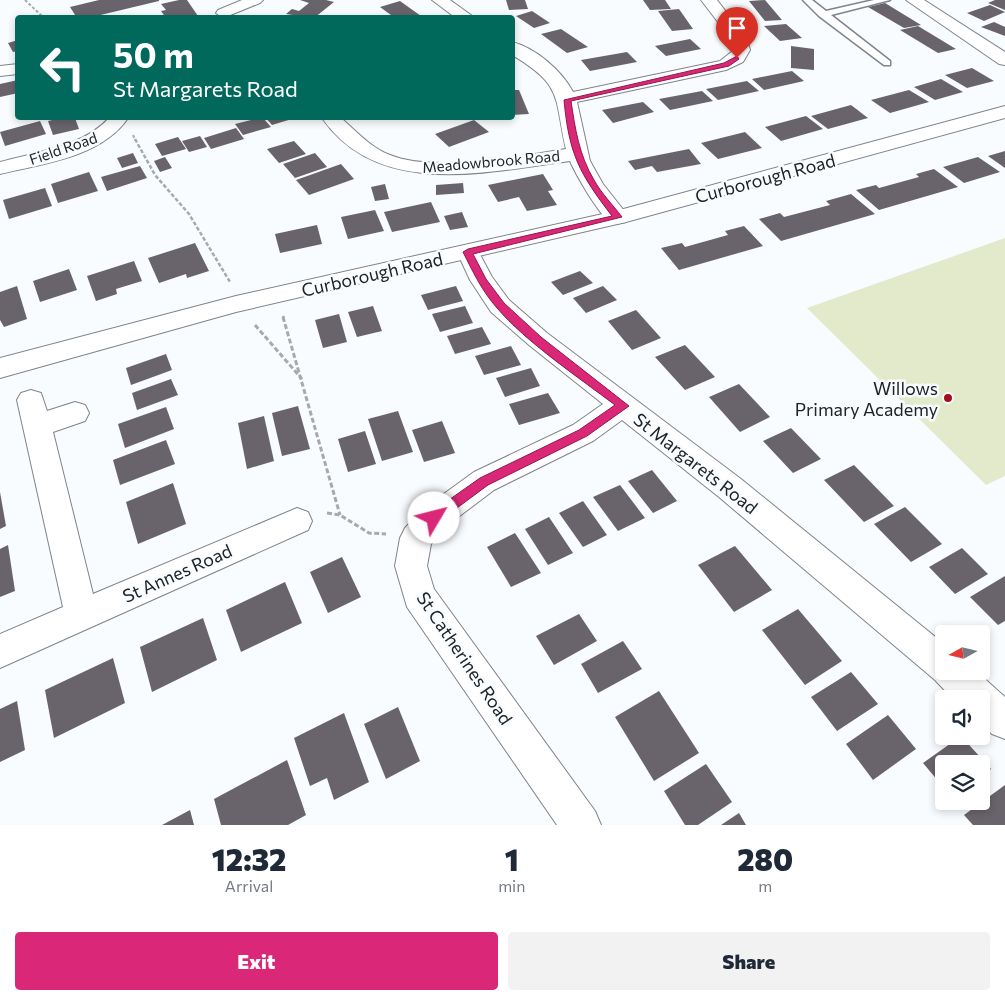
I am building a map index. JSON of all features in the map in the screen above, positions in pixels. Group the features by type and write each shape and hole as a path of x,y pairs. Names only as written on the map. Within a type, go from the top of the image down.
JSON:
{"street":[{"path":"211,0 226,15 255,0"},
{"path":"440,0 462,15"},
{"path":"567,100 726,65 737,58 742,50 739,39 709,0"},
{"path":"918,3 946,0"},
{"path":"918,3 1005,60"},
{"path":"515,49 538,64 558,82 567,100 570,128 578,154 590,181 618,217"},
{"path":"0,71 15,69"},
{"name":"Curborough Road","path":"0,368 236,304 618,217 1005,112"},
{"name":"Field Road","path":"0,168 75,146 100,136 118,120"},
{"name":"Meadowbrook Road","path":"332,120 360,146 384,160 415,168 459,167 578,154"},
{"name":"St Margarets Road","path":"468,252 482,280 500,306 538,339 730,488 935,667"},
{"path":"416,538 434,518 484,481 583,433 623,406"},
{"path":"75,413 34,413 82,615"},
{"name":"St Annes Road","path":"0,651 82,615 279,522"},
{"name":"St Catherines Road","path":"416,538 411,566 419,596 581,825"},
{"name":"St Margarets Road","path":"953,680 968,690"},
{"name":"St Margarets Road","path":"990,707 1005,721"}],"lane":[{"path":"807,0 822,14 887,63"},
{"path":"822,14 886,0"}],"path":[{"path":"26,0 41,15"},
{"path":"132,134 155,175 189,214 230,281 236,304 302,379"},
{"path":"277,295 340,515 369,532 416,538"}],"green space":[{"name":"Willows Primary Academy","path":"1005,238 1005,476 986,485 807,308"}],"building":[{"path":"99,0 159,0 101,15 75,15 70,7"},
{"path":"187,0 197,15 164,15 161,11 166,10 161,4"},
{"path":"300,0 326,0 334,2 318,15 286,14 292,9 299,11 309,3"},
{"path":"506,0 525,0 528,9 509,10"},
{"path":"643,0 665,0 671,9 650,10"},
{"path":"765,0 782,20 765,21 749,1"},
{"path":"995,0 1005,0 1005,10 988,3"},
{"path":"400,1 420,15 391,15 380,7"},
{"path":"885,3 921,25 904,28 868,7"},
{"path":"990,5 1005,12 984,21 967,13"},
{"path":"679,9 693,29 672,31 658,11"},
{"path":"532,11 550,23 534,28 516,16"},
{"path":"994,22 1005,27 1005,36 981,27"},
{"path":"786,24 802,38 780,41 764,26"},
{"path":"918,26 956,49 938,53 900,30"},
{"path":"561,29 588,47 567,53 541,34"},
{"path":"690,39 701,49 666,56 655,46"},
{"path":"15,41 15,52 13,52 8,43"},
{"path":"791,46 814,49 814,70 791,68"},
{"path":"627,52 637,62 590,71 581,60"},
{"path":"972,68 994,81 967,88 945,75"},
{"path":"792,71 804,81 764,90 752,79"},
{"path":"941,79 963,92 935,100 914,87"},
{"path":"15,81 15,94 0,97 0,84"},
{"path":"747,81 759,91 718,100 706,89"},
{"path":"515,90 519,90 529,114 515,115"},
{"path":"909,90 929,102 890,113 871,100"},
{"path":"702,91 713,101 670,110 659,99"},
{"path":"643,102 654,112 613,123 602,110"},
{"path":"851,105 868,118 828,129 811,116"},
{"path":"806,116 823,129 781,141 765,127"},
{"path":"76,120 79,129 53,135 48,121"},
{"path":"251,120 265,120 271,127 243,135 235,124"},
{"path":"268,120 288,120 272,125"},
{"path":"474,120 489,132 449,147 435,134"},
{"path":"40,121 46,134 5,146 0,132"},
{"path":"236,128 244,139 211,149 204,138"},
{"path":"745,132 762,148 718,159 701,143"},
{"path":"200,136 207,147 189,152 182,141"},
{"path":"178,137 186,149 162,156 155,144"},
{"path":"294,141 306,154 279,163 267,149"},
{"path":"689,149 701,164 657,172 652,166 635,170 628,161"},
{"path":"1005,151 1005,168 988,156"},
{"path":"133,153 138,163 122,168 117,158"},
{"path":"315,153 327,167 295,178 283,164"},
{"path":"165,157 172,168 160,172 154,161"},
{"path":"978,157 1000,172 964,183 943,167"},
{"path":"341,164 354,179 309,195 296,180"},
{"path":"140,166 147,178 107,191 101,177"},
{"path":"934,169 958,187 879,210 856,190 876,185 879,188 919,177 916,174"},
{"path":"89,172 98,191 58,203 51,184"},
{"path":"543,174 553,190 548,191 557,205 527,211 519,197 498,202 488,185"},
{"path":"463,183 464,193 436,195 436,185"},
{"path":"385,184 389,199 375,201 371,187"},
{"path":"45,188 52,206 9,219 3,200"},
{"path":"851,194 875,214 781,241 759,219 780,213 784,217 830,205 826,201"},
{"path":"431,202 440,222 392,232 384,212"},
{"path":"375,210 384,231 348,239 341,217"},
{"path":"462,212 468,227 450,230 444,216"},
{"path":"317,225 322,244 280,253 275,234"},
{"path":"744,226 763,246 679,270 661,248 682,243 685,247 728,235 725,231"},
{"path":"195,243 209,271 187,278 186,274 159,283 148,258"},
{"path":"134,261 142,281 116,289 117,294 96,301 87,276"},
{"path":"69,269 77,290 40,302 33,281"},
{"path":"580,271 593,283 563,295 551,282"},
{"path":"17,286 27,319 4,327 0,320 0,292"},
{"path":"456,286 463,301 428,310 421,295"},
{"path":"603,286 617,300 586,313 573,298"},
{"path":"373,306 382,331 357,337 348,312"},
{"path":"465,306 473,323 440,332 432,314"},
{"path":"636,310 661,338 632,350 608,321"},
{"path":"339,314 347,342 323,348 315,320"},
{"path":"482,327 491,344 455,354 447,336"},
{"path":"685,345 715,377 685,390 655,357"},
{"path":"511,346 521,365 484,375 475,356"},
{"path":"166,354 172,370 131,385 126,368"},
{"path":"531,368 540,386 505,397 496,378"},
{"path":"171,379 178,395 137,410 132,393"},
{"path":"739,384 770,417 740,432 709,397"},
{"path":"548,393 560,413 519,425 509,404"},
{"path":"298,406 310,449 282,456 272,413"},
{"path":"166,407 174,429 125,448 118,424"},
{"path":"398,411 413,452 382,461 368,419"},
{"path":"264,416 274,461 247,469 238,423"},
{"path":"442,421 455,453 424,462 412,430"},
{"path":"791,428 821,459 793,473 763,441"},
{"path":"365,431 376,464 348,472 338,439"},
{"path":"166,440 175,464 120,485 113,460"},
{"path":"854,465 894,506 864,522 824,480"},
{"path":"652,470 677,501 653,513 628,481"},
{"path":"173,483 186,524 138,544 126,502"},
{"path":"620,485 645,518 618,531 593,497"},
{"path":"0,492 6,526 0,529"},
{"path":"583,501 607,535 583,547 559,513"},
{"path":"905,507 942,544 911,562 874,524"},
{"path":"549,517 573,553 548,565 525,529"},
{"path":"515,533 541,573 511,587 487,547"},
{"path":"8,545 15,591 0,597 0,549"},
{"path":"735,546 772,590 734,612 698,565"},
{"path":"962,548 988,574 955,594 929,567"},
{"path":"342,557 361,597 328,613 310,572"},
{"path":"1005,576 1005,621 998,625 970,597"},
{"path":"285,582 302,623 241,652 226,610"},
{"path":"798,609 842,661 805,685 762,630"},
{"path":"579,614 597,641 554,665 536,636"},
{"path":"203,618 217,660 152,692 140,647"},
{"path":"623,641 642,669 598,693 581,664"},
{"path":"113,658 125,703 54,738 45,690"},
{"path":"851,672 878,704 837,731 811,697"},
{"path":"659,691 699,753 654,781 615,717"},
{"path":"17,701 25,750 0,762 0,709"},
{"path":"398,707 420,761 386,779 364,724"},
{"path":"344,713 369,782 334,800 327,778 310,786 294,738"},
{"path":"888,715 916,749 873,780 846,744"},
{"path":"948,745 969,745 978,755 935,755 935,777 923,763"},
{"path":"287,760 306,815 288,825 221,825 214,799"},
{"path":"706,764 732,802 698,825 685,825 664,791"},
{"path":"1005,785 1005,825 973,825 964,815 971,810 990,810 990,796"},
{"path":"190,810 194,825 162,825"},
{"path":"739,813 746,825 721,825"}],"place":[{"name":"Willows Primary Academy","path":"948,398"}],"route":[{"path":"434,518 484,481 583,433 623,406 538,339 500,306 482,280 468,252 618,217 590,181 578,154 570,128 567,100 726,65 737,58"}]}
